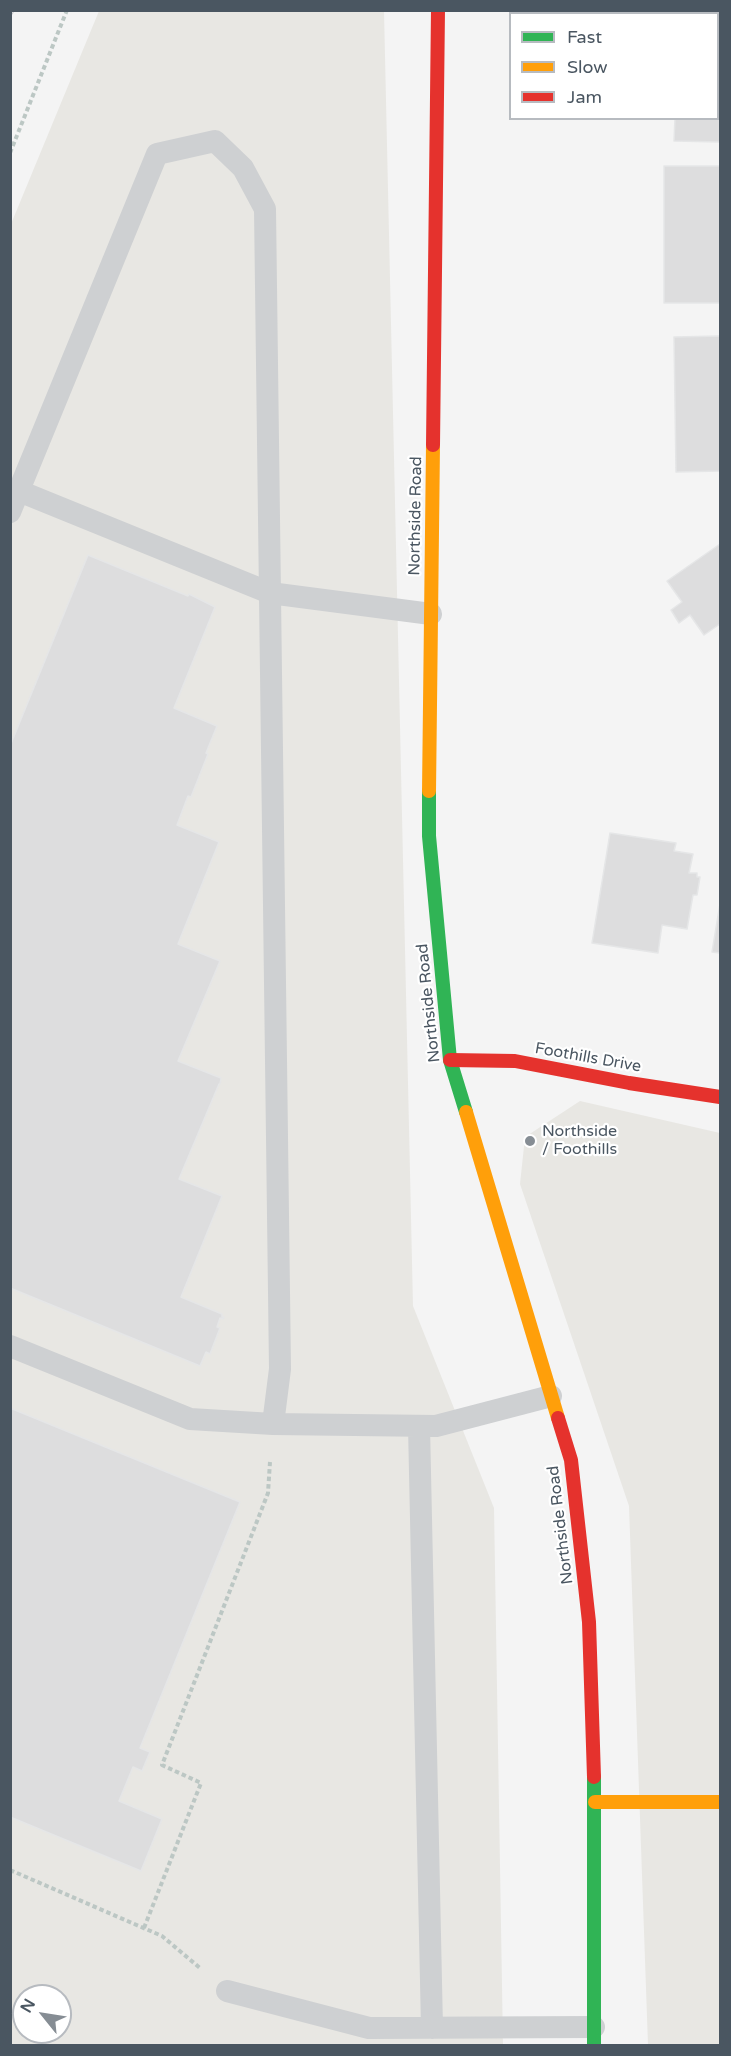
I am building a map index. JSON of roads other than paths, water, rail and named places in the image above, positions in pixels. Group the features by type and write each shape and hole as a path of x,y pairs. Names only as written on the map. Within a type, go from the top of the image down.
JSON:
{"street":[{"name":"Northside Road","path":"438,10 429,836 450,1060 572,1460 589,1622 595,1802 594,2036"},
{"name":"Foothills Drive","path":"450,1060 515,1061 629,1083 720,1097"},
{"path":"595,1802 720,1802"}],"lane":[{"path":"10,512 157,154 215,141 243,168 265,209 280,1369 273,1424"},
{"path":"19,491 270,593 431,614"},
{"path":"10,1346 190,1419 273,1424 436,1426 551,1396"},
{"path":"419,1426 432,2028"},
{"path":"227,1991 369,2028 432,2028 594,2036"}],"place":[{"name":"Northside / Foothills","path":"530,1141"}]}
